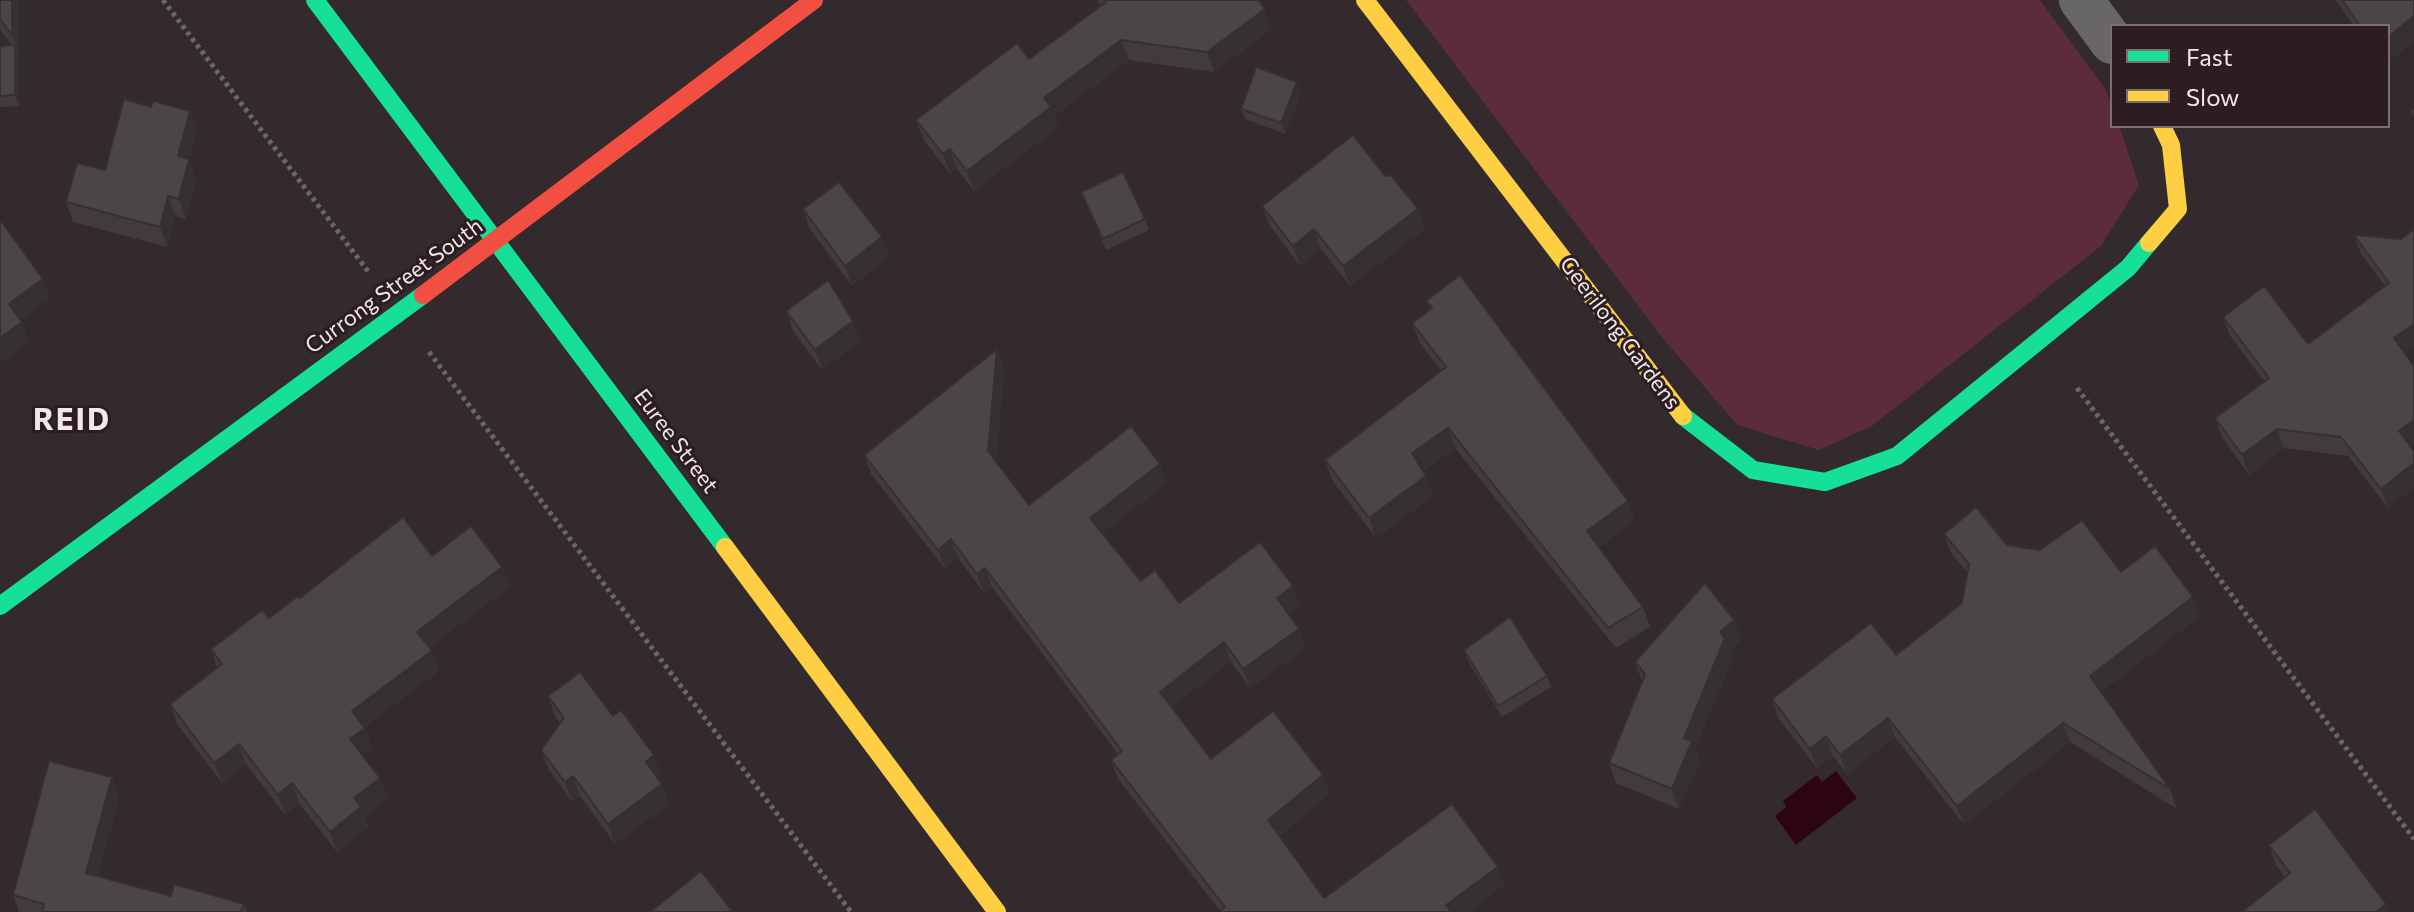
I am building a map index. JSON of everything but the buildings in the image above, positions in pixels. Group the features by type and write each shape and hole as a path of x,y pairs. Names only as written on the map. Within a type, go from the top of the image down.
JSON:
{"street":[{"name":"Euree Street","path":"315,0 997,912"},
{"name":"Currong Street South","path":"0,606 497,240 814,0"},
{"name":"Geerilong Gardens","path":"1365,0 1684,417 1753,470 1825,482 1897,456 2128,268 2178,209 2171,145 2163,128"},
{"path":"2081,0 2110,39"}],"path":[{"path":"163,0 851,912"},
{"path":"2077,388 2414,839"}],"shaded area":[{"path":"1406,0 2040,0 2106,90 2110,101 2110,128 2120,128 2139,185 2101,246 1872,426 1819,450 1737,425 1661,336"},
{"path":"1836,771 1857,798 1796,845 1775,816 1786,807 1783,801 1817,775 1822,782"}],"traffic: fast":[{"path":"315,0 725,547"},
{"path":"1683,416 1753,470 1825,482 1897,456 2128,268 2149,243"},
{"path":"0,606 423,295"}],"traffic: slow":[{"path":"1365,0 1683,416"},
{"path":"2149,243 2178,209 2171,145 2163,128"},
{"path":"725,547 997,912"}],"traffic: jam":[{"path":"423,295 814,0"}],"district":[{"name":"REID","path":"72,420"}]}
